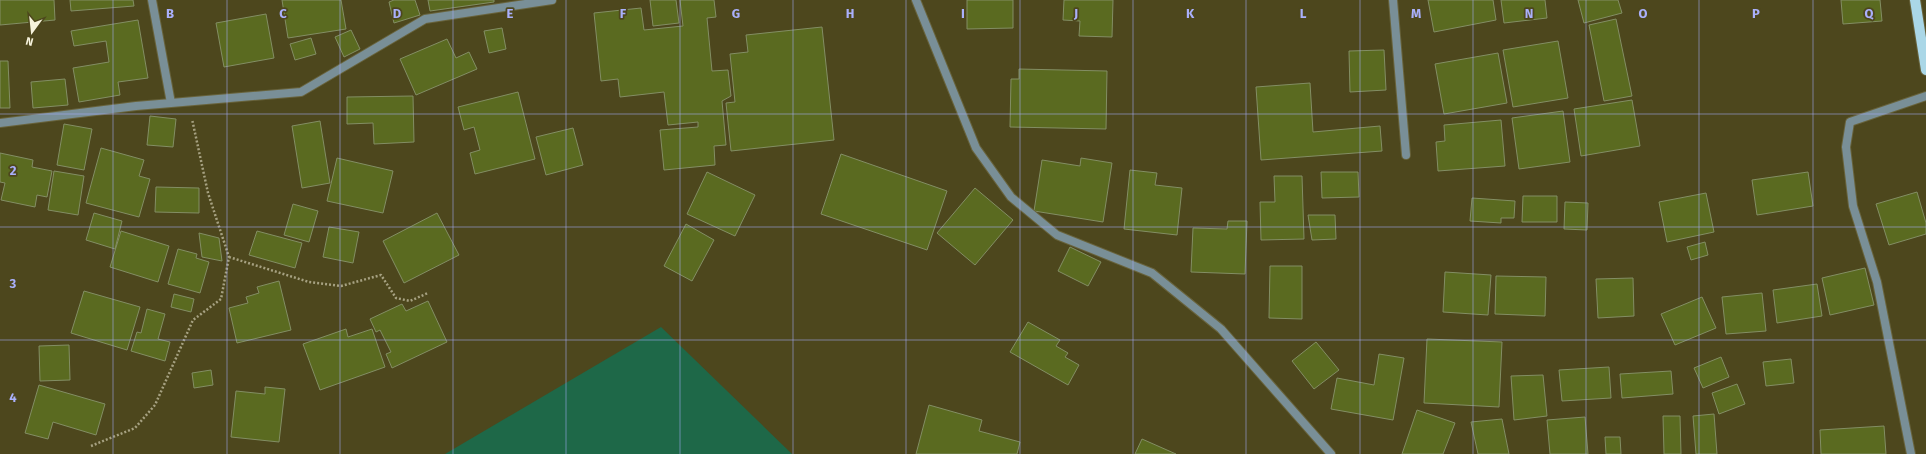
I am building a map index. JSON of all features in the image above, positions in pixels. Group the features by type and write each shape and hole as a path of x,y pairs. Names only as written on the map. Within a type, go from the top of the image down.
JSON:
{"main road":[{"path":"1915,0 1926,70"}],"street":[{"path":"152,0 171,103"},
{"path":"0,123 136,106 301,92 425,19 552,0"},
{"path":"916,0 976,148 1011,196 1057,236 1152,273 1221,329 1330,454"},
{"path":"1393,0 1406,155"},
{"path":"1911,454 1877,282 1853,206 1846,147 1850,122 1926,96"}],"path":[{"path":"91,446 135,428 155,405 193,320 222,299 230,257 208,193 188,102"},
{"path":"230,257 309,282 341,286 381,275 396,298 410,301 428,293"}],"green space":[{"path":"661,327 792,454 445,454"}],"building":[{"path":"0,0 54,0 55,20 0,25"},
{"path":"70,0 133,0 134,6 71,11"},
{"path":"282,0 341,0 346,29 288,38"},
{"path":"394,0 415,0 420,15 394,23 389,2"},
{"path":"428,0 494,0 494,2 430,11"},
{"path":"650,0 676,0 679,23 653,26"},
{"path":"680,0 714,0 716,17 707,18 712,71 728,70 731,96 722,101 726,145 714,146 715,165 664,170 660,130 698,127 698,122 668,125 664,92 620,97 618,79 601,81 594,13 641,8 644,30 683,26"},
{"path":"967,0 1013,0 1013,28 967,29"},
{"path":"1064,0 1113,0 1112,37 1079,36 1080,21 1063,20"},
{"path":"1428,0 1493,0 1496,20 1434,32"},
{"path":"1501,0 1545,0 1547,18 1504,23"},
{"path":"1578,0 1618,0 1622,13 1584,23"},
{"path":"1841,0 1880,0 1882,21 1843,24"},
{"path":"266,14 274,58 224,67 216,23"},
{"path":"1616,19 1632,96 1604,101 1589,25"},
{"path":"138,20 148,78 118,82 120,95 79,102 73,68 109,62 106,41 74,46 71,31"},
{"path":"822,27 834,140 731,151 726,103 735,102 730,54 748,52 746,35"},
{"path":"502,28 506,49 489,53 484,31"},
{"path":"351,30 360,49 344,57 335,37"},
{"path":"311,38 316,54 295,60 290,44"},
{"path":"447,39 456,58 469,52 477,69 416,95 400,59"},
{"path":"1558,41 1568,98 1513,107 1503,50"},
{"path":"1384,50 1386,90 1350,92 1349,51"},
{"path":"1498,53 1507,103 1444,114 1435,64"},
{"path":"0,61 8,61 10,108 0,108"},
{"path":"1019,69 1107,71 1106,129 1010,127 1011,79 1019,79"},
{"path":"65,79 68,105 33,108 31,82"},
{"path":"1310,83 1313,132 1380,126 1382,151 1261,160 1256,87"},
{"path":"518,92 535,159 475,174 470,153 480,150 474,127 464,130 458,107"},
{"path":"413,96 414,142 374,144 373,123 347,124 347,97"},
{"path":"1632,100 1640,146 1581,156 1574,109"},
{"path":"1563,111 1570,162 1519,169 1512,118"},
{"path":"150,116 176,119 173,147 147,145"},
{"path":"1501,120 1505,166 1438,171 1436,142 1445,141 1444,125"},
{"path":"320,121 330,183 302,188 292,126"},
{"path":"64,124 92,129 84,170 57,165"},
{"path":"573,128 583,165 546,175 536,137"},
{"path":"101,148 144,160 139,176 150,179 139,217 86,203"},
{"path":"0,153 33,160 32,167 52,171 47,197 37,195 35,207 1,200 5,183 0,182"},
{"path":"841,154 947,191 927,250 821,214"},
{"path":"337,158 393,171 383,213 327,201"},
{"path":"1081,158 1112,163 1103,222 1034,211 1042,160 1080,166"},
{"path":"1130,170 1157,173 1155,185 1182,188 1177,235 1124,229"},
{"path":"54,171 84,176 78,215 48,210"},
{"path":"707,172 755,195 735,236 687,214"},
{"path":"1321,172 1358,172 1359,197 1322,198"},
{"path":"1808,172 1813,206 1757,215 1752,180"},
{"path":"1274,176 1302,176 1304,239 1261,240 1260,202 1275,202"},
{"path":"156,187 199,188 199,213 155,212"},
{"path":"975,188 1013,220 975,265 937,233"},
{"path":"1917,192 1926,223 1926,234 1889,245 1876,204"},
{"path":"1706,193 1714,232 1667,242 1659,202"},
{"path":"1523,196 1557,196 1557,222 1522,222"},
{"path":"1472,198 1515,201 1514,218 1501,218 1501,223 1470,221"},
{"path":"1565,202 1588,203 1587,230 1564,229"},
{"path":"293,204 318,211 309,242 284,235"},
{"path":"94,213 122,221 115,249 86,240"},
{"path":"437,213 459,255 404,283 383,241"},
{"path":"1308,215 1335,215 1336,239 1312,240"},
{"path":"1228,221 1247,221 1245,274 1191,272 1193,228 1227,229"},
{"path":"686,224 714,240 692,281 664,266"},
{"path":"329,227 359,232 353,263 323,257"},
{"path":"121,231 169,246 158,282 110,267"},
{"path":"257,231 302,243 295,268 249,255"},
{"path":"199,233 219,238 222,261 202,257"},
{"path":"1705,242 1708,255 1691,260 1687,247"},
{"path":"1070,247 1101,262 1088,286 1058,271"},
{"path":"178,249 197,254 196,258 209,262 200,293 168,284"},
{"path":"1270,266 1302,266 1302,319 1269,318"},
{"path":"1865,268 1874,305 1830,315 1822,278"},
{"path":"1445,272 1491,275 1488,315 1443,312"},
{"path":"1496,276 1546,277 1545,316 1495,314"},
{"path":"1633,278 1634,316 1598,318 1596,279"},
{"path":"279,281 291,330 237,343 229,308 248,303 246,297 259,293 257,287"},
{"path":"1817,284 1822,316 1777,323 1773,290"},
{"path":"84,291 140,307 127,350 71,333"},
{"path":"1762,293 1766,331 1726,334 1722,297"},
{"path":"174,294 194,299 191,312 171,307"},
{"path":"1702,297 1716,328 1675,345 1661,314"},
{"path":"428,301 447,342 392,368 386,354 391,352 380,330 376,332 370,319 402,304 406,311"},
{"path":"147,309 165,314 158,339 170,342 165,361 131,351 137,332 141,333"},
{"path":"1028,322 1060,340 1056,346 1068,353 1065,357 1079,365 1068,385 1010,352"},
{"path":"346,329 348,337 372,329 385,367 320,390 303,344"},
{"path":"1427,339 1502,342 1499,407 1424,403"},
{"path":"1316,342 1339,370 1314,389 1292,361"},
{"path":"69,345 70,380 40,381 39,346"},
{"path":"1379,354 1404,358 1393,420 1331,409 1337,378 1374,385"},
{"path":"1721,357 1729,377 1703,388 1694,368"},
{"path":"1791,359 1794,383 1766,386 1763,362"},
{"path":"1609,367 1611,398 1562,401 1559,370"},
{"path":"211,370 213,385 194,388 192,373"},
{"path":"1671,371 1673,394 1622,398 1620,374"},
{"path":"1543,375 1547,416 1514,420 1511,376"},
{"path":"1737,384 1745,404 1719,414 1712,393"},
{"path":"39,385 105,404 96,435 53,422 48,439 25,433"},
{"path":"265,387 285,389 279,442 231,437 236,391 265,394"},
{"path":"929,405 982,420 979,431 1020,442 1017,454 916,454"},
{"path":"1417,410 1455,423 1443,454 1402,454"},
{"path":"1714,414 1717,454 1696,454 1693,416"},
{"path":"1663,416 1680,416 1681,454 1664,454"},
{"path":"1585,417 1588,454 1550,454 1547,420"},
{"path":"1502,419 1509,454 1478,454 1471,422"},
{"path":"1884,426 1886,454 1821,454 1820,430"},
{"path":"1605,437 1620,437 1621,454 1606,454"},
{"path":"1142,439 1176,454 1135,454"}]}
